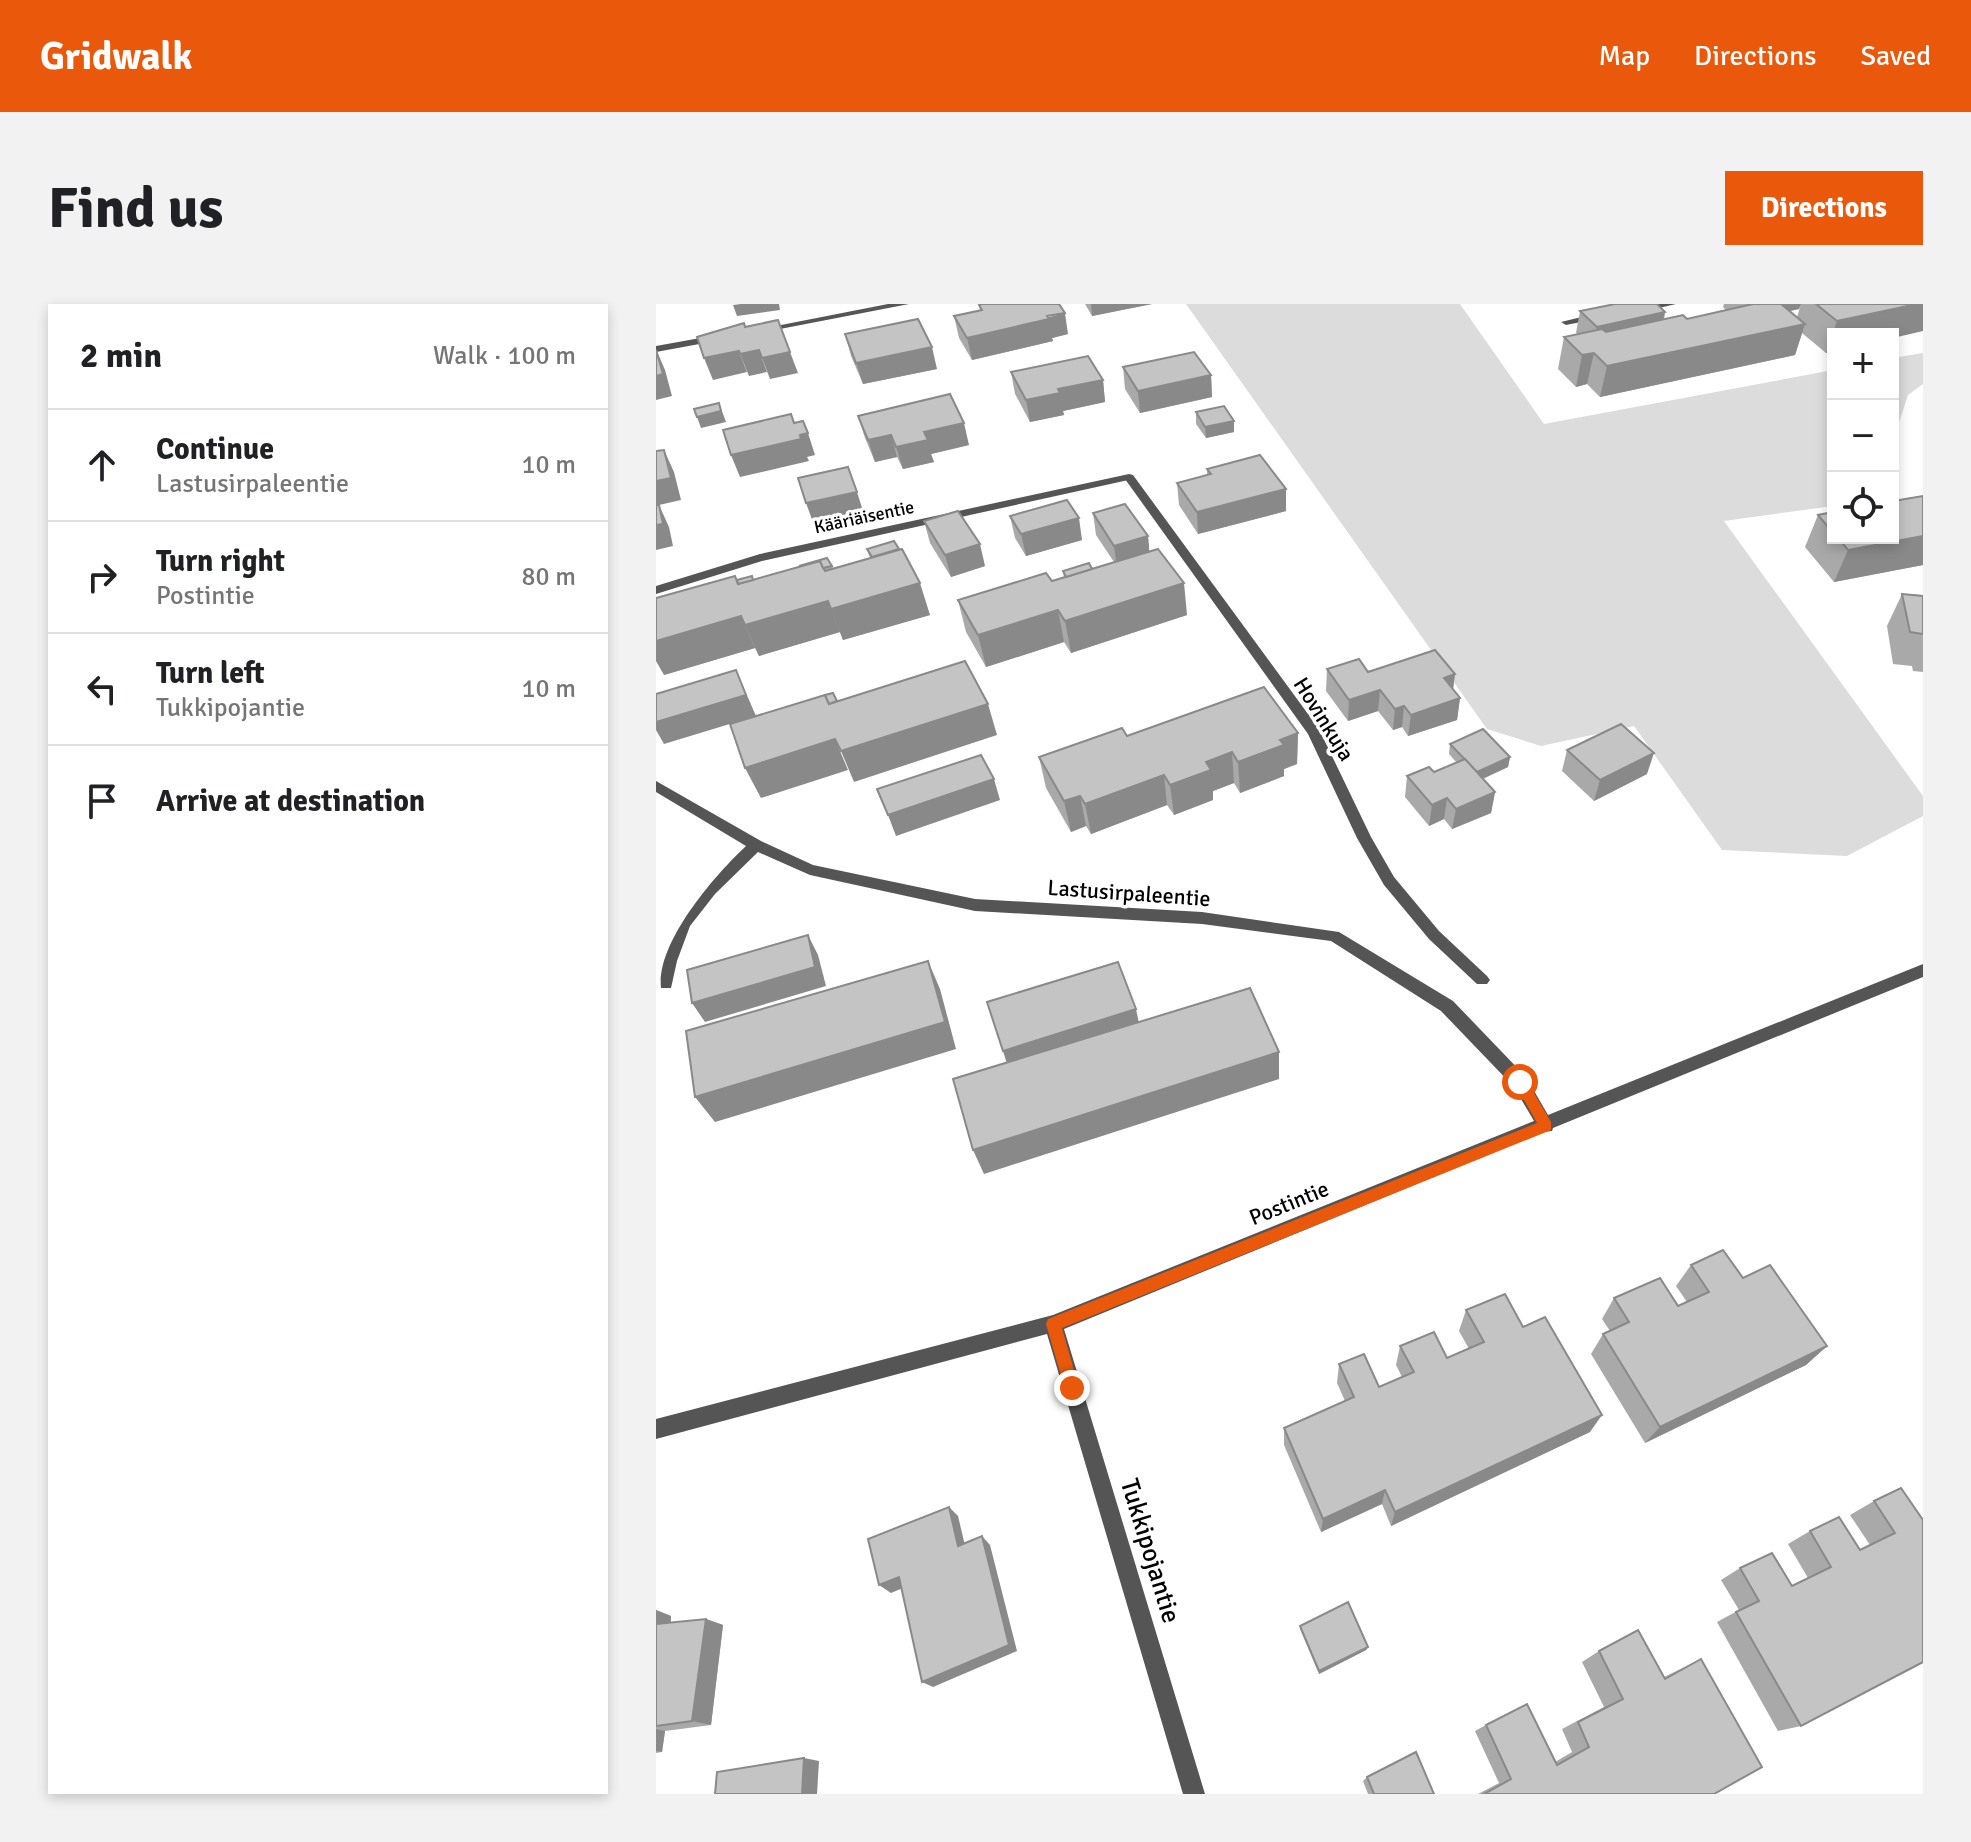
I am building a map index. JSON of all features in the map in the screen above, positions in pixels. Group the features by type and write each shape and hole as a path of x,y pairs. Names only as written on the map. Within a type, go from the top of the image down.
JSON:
{"street":[{"path":"749,332 904,304"},
{"path":"1626,312 1671,304"},
{"path":"1566,322 1611,314"},
{"path":"656,349 734,335"},
{"name":"Kääriäisentie","path":"656,590 760,558 1129,477"},
{"name":"Hovinkuja","path":"1129,477 1314,732 1364,838 1389,881 1434,935 1482,980"},
{"name":"Lastusirpaleentie","path":"656,786 756,845 810,870 975,905 1202,918 1334,936 1447,1006 1520,1082 1546,1126"},
{"path":"666,984 667,961 693,906 756,845"},
{"name":"Postintie","path":"656,1429 1053,1324 1546,1126 1923,970"},
{"name":"Tukkipojantie","path":"1053,1324 1194,1794"}],"shaded area":[{"path":"1186,304 1460,304 1544,424 1827,371 1827,507 1724,521 1923,796 1923,816 1847,856 1722,850 1634,726 1541,746 1487,729"},
{"path":"1923,353 1923,384 1908,395 1899,423 1899,400 1899,357"}],"building":[{"path":"1059,304 1065,313 967,338 954,316 982,310 979,305"},
{"path":"1615,304 1657,304 1665,312 1597,327 1580,311"},
{"path":"1753,304 1781,304 1805,324 1607,366 1594,353 1582,355 1564,337 1602,329 1606,332 1683,315 1687,319"},
{"path":"1816,304 1917,304 1837,321"},
{"path":"918,319 932,347 856,363 845,334"},
{"path":"778,320 790,352 762,358 759,350 740,354 739,351 704,358 697,337 744,323 745,327"},
{"path":"656,350 663,374 656,376"},
{"path":"1194,352 1211,375 1138,391 1123,367"},
{"path":"1088,356 1103,380 1058,389 1060,393 1026,400 1011,372"},
{"path":"950,394 964,423 924,432 928,440 896,447 891,435 868,440 858,416"},
{"path":"719,403 721,411 697,417 694,409"},
{"path":"1224,406 1234,421 1205,427 1196,412"},
{"path":"791,414 794,423 803,421 808,433 800,435 801,439 731,455 723,430"},
{"path":"664,450 671,478 656,481 656,451"},
{"path":"1260,455 1286,489 1197,512 1177,483 1211,474 1207,469"},
{"path":"848,467 857,492 806,503 798,478"},
{"path":"1923,496 1923,536 1899,540 1899,500"},
{"path":"1067,500 1079,518 1021,534 1010,516"},
{"path":"1125,504 1148,536 1114,546 1093,513"},
{"path":"656,505 659,505 663,524 656,525"},
{"path":"958,511 980,544 945,555 924,521"},
{"path":"1827,513 1827,526 1818,515"},
{"path":"894,541 899,549 872,557 867,549"},
{"path":"1843,544 1880,544 1848,550"},
{"path":"902,549 920,583 831,609 828,601 745,625 741,616 656,641 656,598 735,576 738,584 820,561 825,571"},
{"path":"1158,549 1184,583 1065,621 1058,610 978,635 958,600 1046,573 1052,581"},
{"path":"827,558 832,566 823,568 820,561 799,566"},
{"path":"1089,563 1092,569 1066,577 1063,571"},
{"path":"752,576 753,580 738,584 737,580"},
{"path":"1902,594 1923,596 1923,634 1910,632"},
{"path":"1435,650 1455,674 1444,678 1460,698 1411,715 1404,706 1395,709 1380,690 1349,700 1327,669 1359,659 1368,672"},
{"path":"965,661 988,704 841,751 835,739 745,768 730,724 825,695 829,704"},
{"path":"736,670 746,695 656,722 656,694"},
{"path":"1264,687 1298,733 1280,740 1284,745 1238,762 1232,752 1206,762 1211,770 1170,785 1164,775 1085,804 1080,796 1064,801 1039,757 1122,728 1127,736"},
{"path":"833,693 837,701 829,704 825,695"},
{"path":"1621,724 1654,753 1600,780 1567,750"},
{"path":"1483,729 1510,757 1477,772 1450,744"},
{"path":"981,755 994,779 888,815 877,789"},
{"path":"1465,759 1495,792 1456,809 1447,798 1432,805 1407,776 1429,767 1434,772"},
{"path":"808,935 815,967 692,1003 687,970"},
{"path":"928,961 945,1022 695,1097 686,1031"},
{"path":"1118,962 1136,1009 1003,1051 987,1002"},
{"path":"1250,988 1279,1052 973,1150 953,1079"},
{"path":"1723,1250 1743,1278 1770,1265 1827,1346 1660,1427 1603,1334 1629,1322 1614,1298 1660,1278 1678,1306 1709,1292 1691,1265"},
{"path":"1505,1294 1523,1327 1545,1317 1602,1415 1395,1512 1385,1490 1323,1519 1284,1428 1354,1397 1339,1364 1364,1354 1379,1387 1414,1372 1400,1346 1434,1332 1447,1358 1484,1342 1466,1310"},
{"path":"1901,1488 1923,1520 1923,1662 1801,1726 1736,1612 1759,1601 1740,1568 1772,1553 1792,1586 1831,1567 1810,1531 1839,1517 1860,1550 1895,1533 1874,1501"},
{"path":"949,1507 958,1546 982,1536 1009,1645 922,1682 899,1577 879,1585 868,1539"},
{"path":"1348,1602 1368,1647 1319,1671 1300,1626"},
{"path":"706,1619 692,1721 656,1726 656,1624"},
{"path":"1638,1630 1665,1679 1701,1659 1762,1767 1714,1794 1484,1794 1511,1779 1486,1725 1527,1704 1557,1765 1589,1747 1578,1722 1623,1699 1599,1651"},
{"path":"1416,1752 1434,1794 1374,1794 1367,1777"},
{"path":"804,1758 802,1794 715,1794 717,1772"}],"route":[{"path":"1072,1388 1053,1324 1546,1126 1520,1082"}]}
